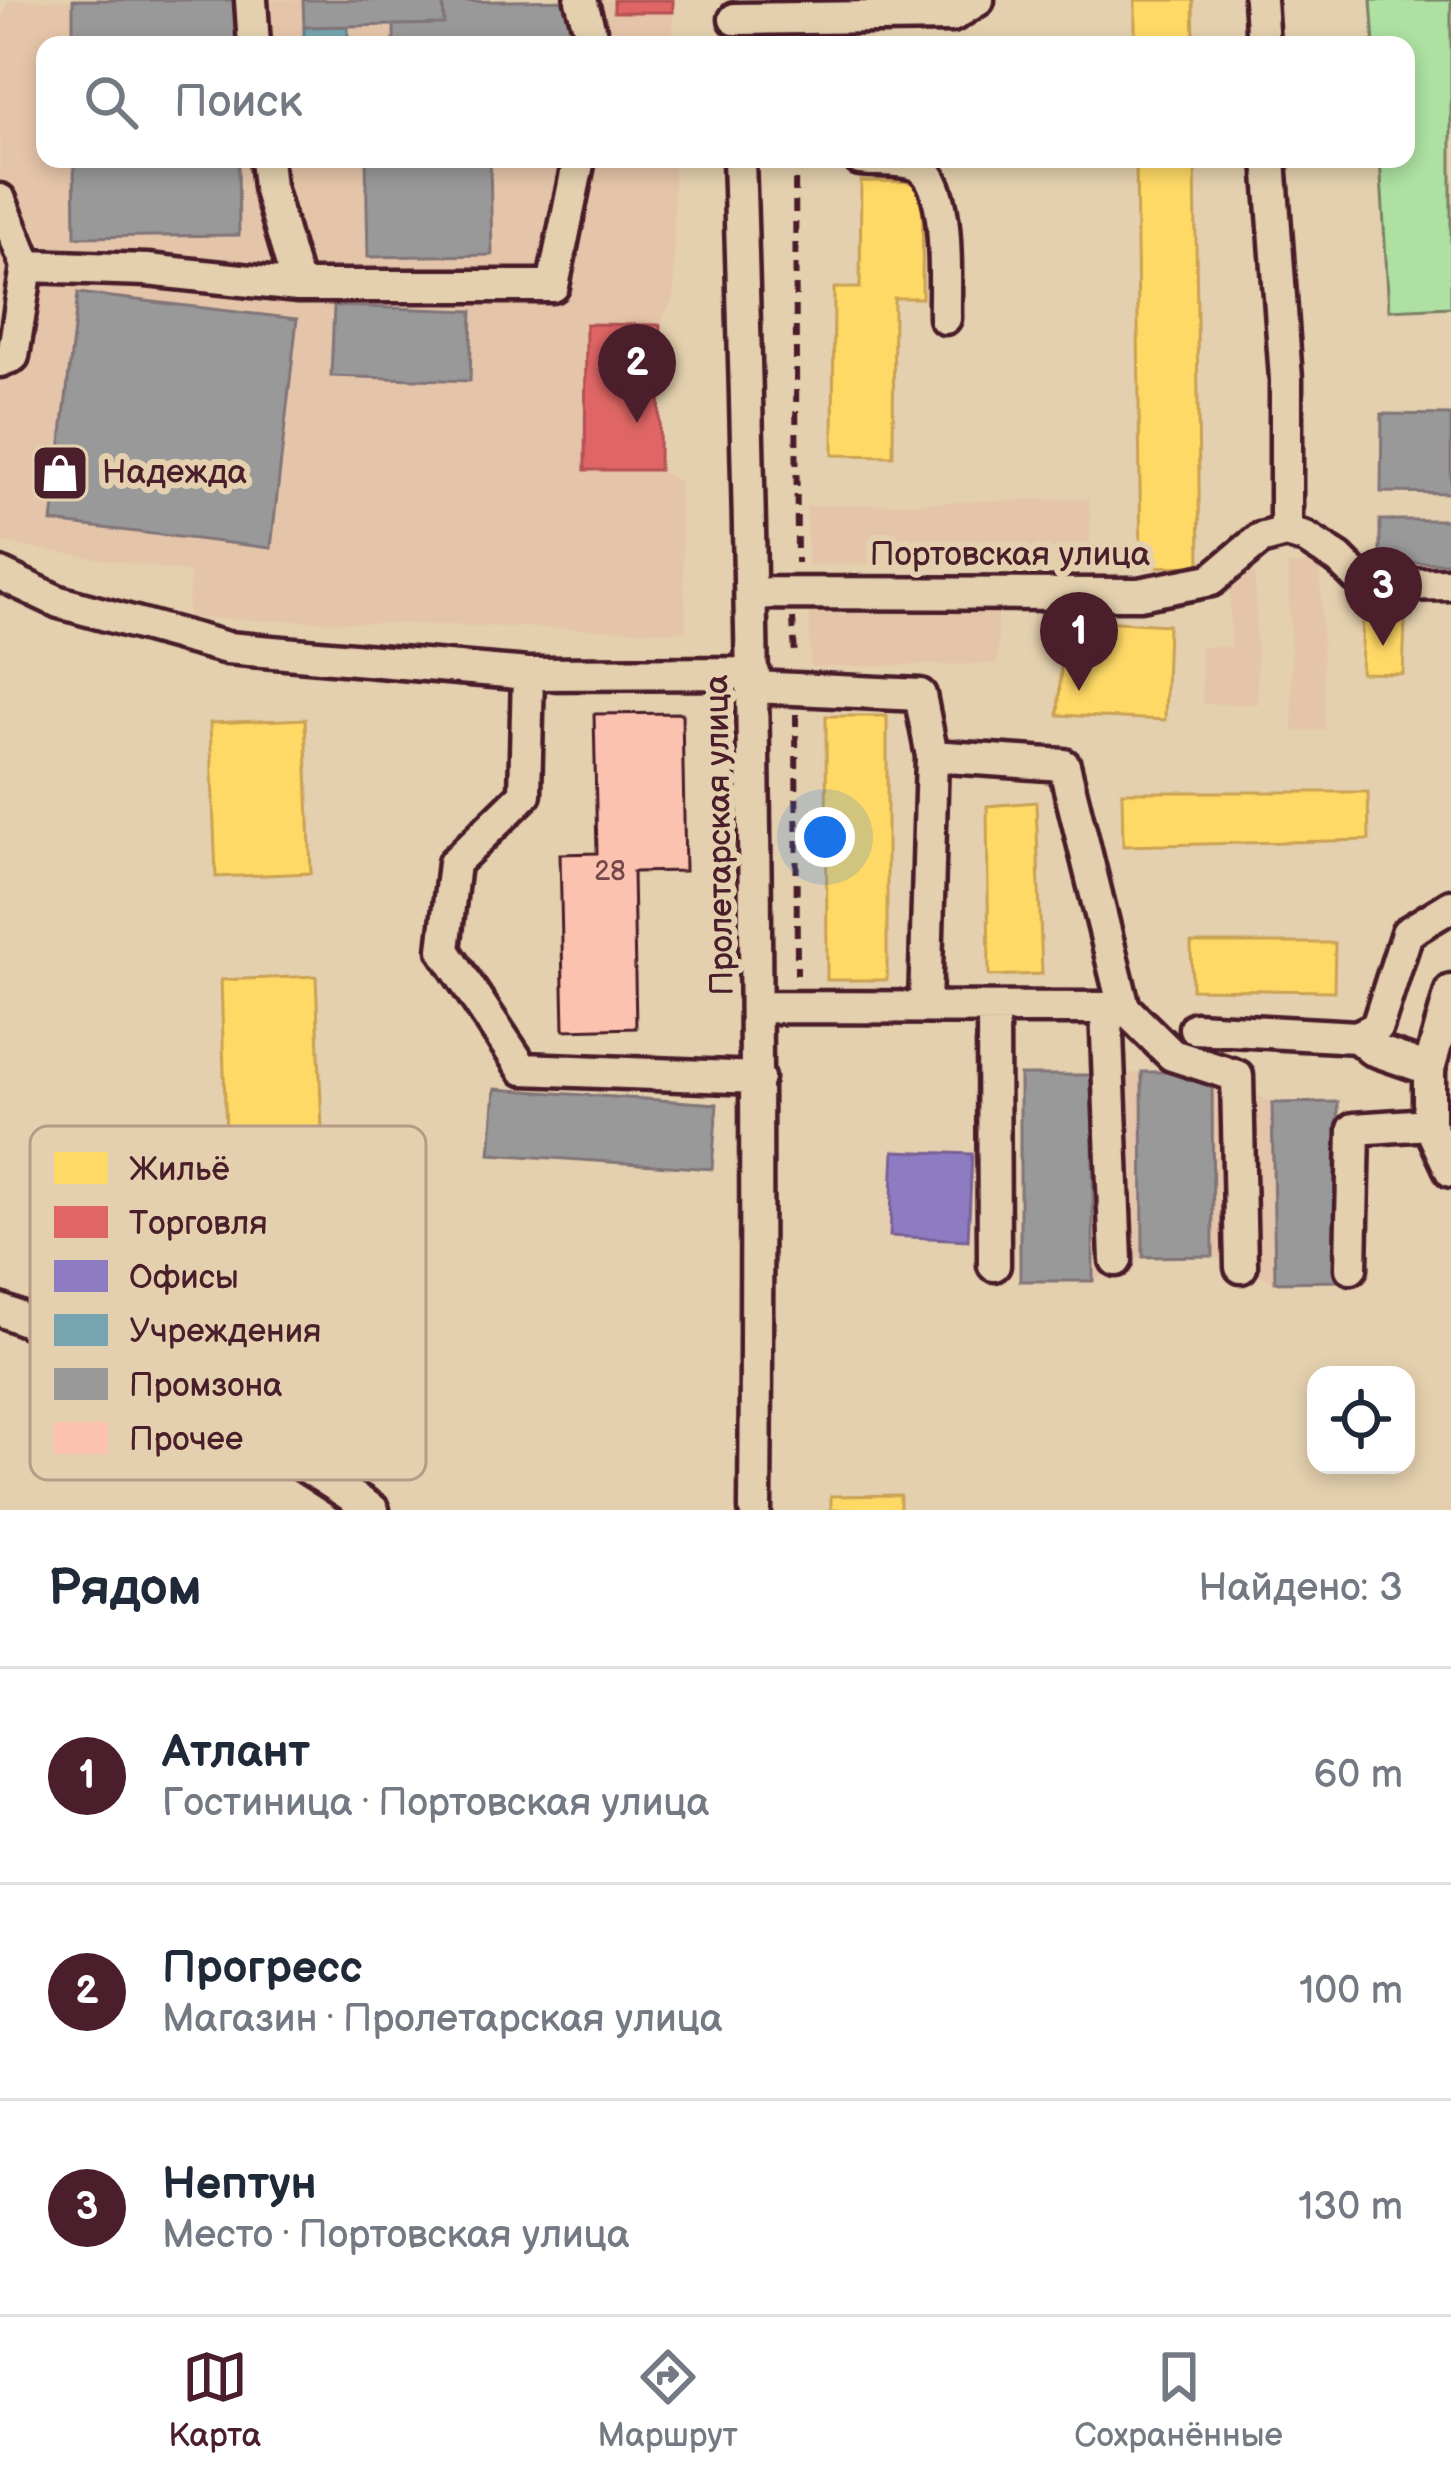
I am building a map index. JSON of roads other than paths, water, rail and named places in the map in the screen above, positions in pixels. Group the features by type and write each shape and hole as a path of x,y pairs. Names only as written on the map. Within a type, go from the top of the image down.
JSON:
{"street":[{"path":"251,0 253,36"},
{"path":"581,0 591,36"},
{"path":"736,21 916,8 952,16 977,0"},
{"path":"1260,0 1262,36"},
{"path":"267,168 298,286"},
{"path":"27,266 147,270 298,286 553,286 577,168"},
{"name":"Пролетарская улица","path":"740,168 753,593 758,1007 755,1510"},
{"path":"920,168 935,184 944,234 945,318"},
{"path":"1271,168 1286,379 1286,532 1306,538 1357,577 1385,585 1451,584"},
{"path":"0,200 27,266 13,356 0,361"},
{"name":"Портовская улица","path":"753,593 1139,594 1211,580 1260,539 1286,532"},
{"path":"0,574 59,602 227,648 528,674 754,680 920,695 932,756 925,1007"},
{"path":"528,674 525,794 454,863 444,950 523,1069 758,1078"},
{"path":"932,756 1064,765 1115,1009 1116,1261"},
{"path":"1196,1028 1357,1037 1377,1027 1407,933 1451,906"},
{"path":"1451,991 1429,1069 1429,1124 1451,1171"},
{"path":"758,1007 1115,1009 1172,1055 1237,1076 1241,1267"},
{"path":"993,1008 994,1265"},
{"path":"1357,1037 1371,1049 1429,1069"},
{"path":"1352,1268 1354,1129 1429,1124"},
{"path":"0,1310 30,1322"},
{"path":"326,1480 373,1510"}],"place":[{"name":"Прогресс","path":"637,423"},
{"name":"Надежда","path":"60,473"},
{"name":"Нептун","path":"1383,646"},
{"name":"Атлант","path":"1079,691"}]}
